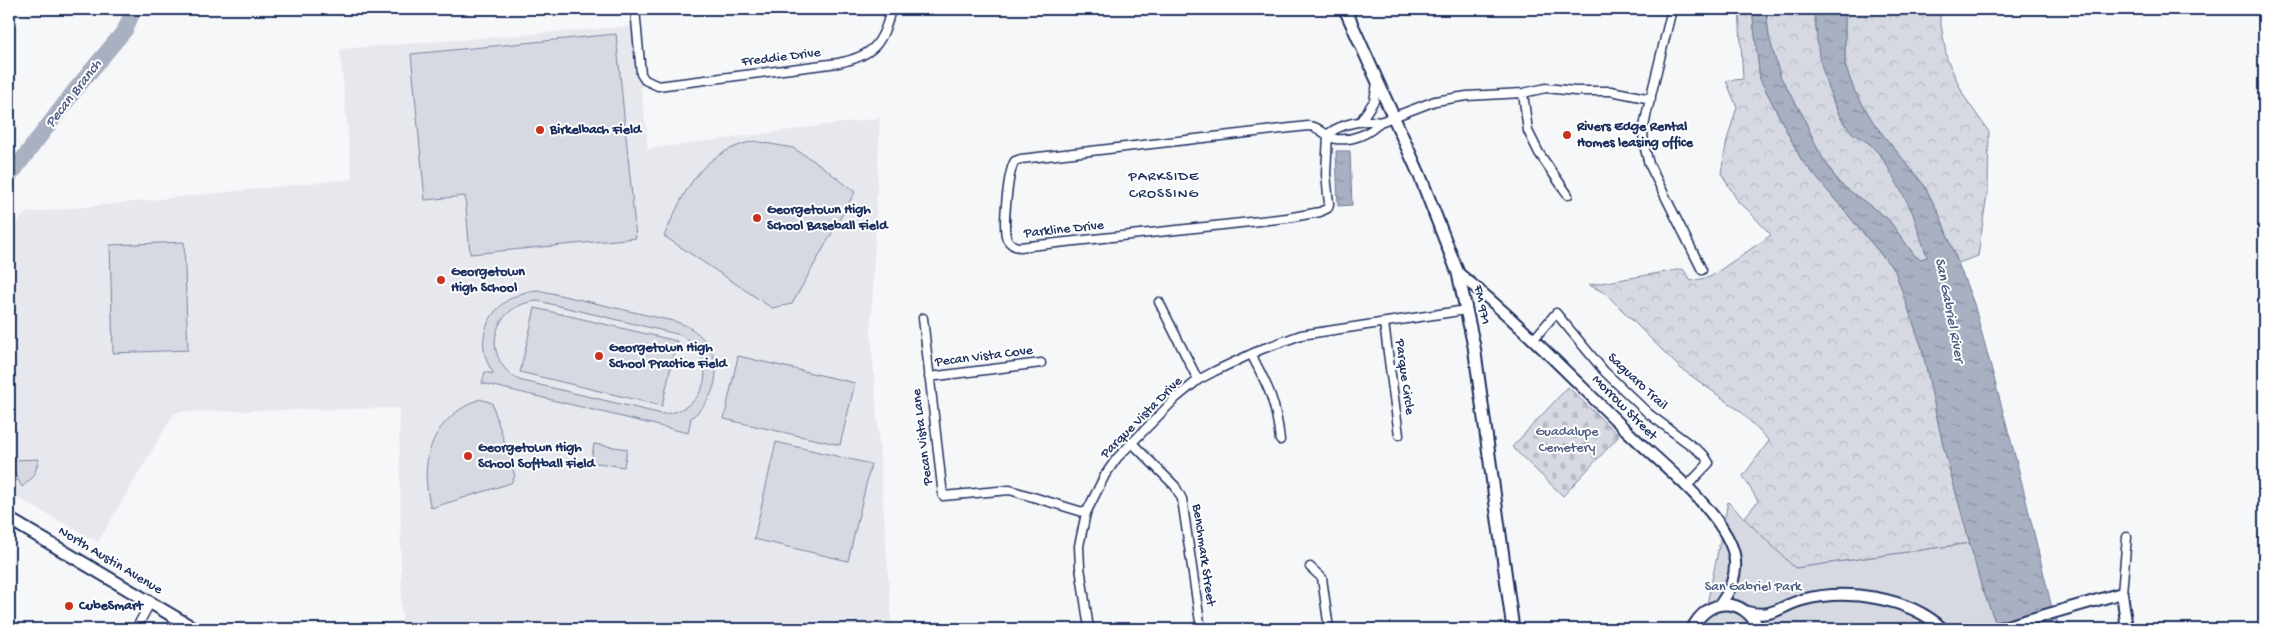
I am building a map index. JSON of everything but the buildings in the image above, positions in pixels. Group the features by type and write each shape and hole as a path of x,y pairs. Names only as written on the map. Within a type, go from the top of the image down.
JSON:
{"main road":[{"name":"FM 971","path":"1345,9 1420,176 1458,273 1477,369 1512,629"},
{"name":"North Austin Avenue","path":"9,519 195,629"}],"street":[{"name":"Freddie Drive","path":"635,9 641,74 645,80 658,86 852,60 869,53 876,46 887,25 891,9"},
{"path":"1672,9 1643,132 1646,155 1702,270"},
{"path":"1360,122 1374,101 1378,82"},
{"name":"Parkline Drive","path":"1380,122 1373,130 1361,135 1336,139 1328,134 1315,126 1308,126 1021,158 1015,161 1010,171 1005,220 1007,238 1014,247 1020,247 1287,218 1320,212 1328,208 1329,204 1326,159 1328,134 1337,127 1360,122 1380,122 1435,101 1467,96 1523,93 1539,88 1554,87 1575,91 1622,92 1651,99"},
{"path":"1523,93 1528,131 1539,153 1568,195"},
{"name":"Morrow Street","path":"1458,273 1484,293 1686,487 1721,525 1732,547 1735,572 1732,584 1720,605"},
{"path":"1159,302 1198,380"},
{"name":"Parque Vista Drive","path":"1089,629 1080,567 1079,546 1086,513 1105,474 1176,398 1198,380 1251,354 1301,335 1466,310"},
{"name":"Saguaro Trail","path":"1533,340 1556,313 1604,371 1649,414 1704,455 1709,463 1686,487"},
{"name":"Pecan Vista Lane","path":"923,318 943,496 1010,490 1086,513"},
{"name":"Parque Circle","path":"1384,323 1399,435"},
{"path":"1251,354 1275,402 1280,440"},
{"name":"Pecan Vista Cove","path":"929,377 1041,363"},
{"name":"Benchmark Street","path":"1132,443 1175,486 1182,499 1201,629"},
{"path":"2127,537 2122,593 2127,629"},
{"path":"1310,567 1322,578 1329,629"},
{"name":"Morrow Street","path":"1732,584 1744,610 1760,629"},
{"path":"1996,629 2122,593"},
{"path":"1692,629 1696,619 1707,610 1720,605 1731,605 1768,615 1807,599 1820,596 1851,596 1900,603 1929,617 1943,629"},
{"path":"136,629 150,603"},
{"path":"1760,629 1768,615"}],"shaded area":[{"name":"Georgetown High School","path":"635,26 648,149 880,118 871,330 892,629 402,629 399,408 175,412 98,542 9,493 9,230 26,213 352,179 340,49"}],"green space":[{"path":"1739,9 1752,9 1760,79 1801,159 1895,271 1922,348 1943,445 1970,543 1795,568 1744,518 1758,501 1743,476 1769,441 1740,411 1679,367 1605,293 1589,285 1683,269 1691,281 1710,277 1771,235 1739,203 1721,173 1727,140 1737,107 1726,81 1743,79"},
{"path":"1766,9 1814,9 1822,65 1835,106 1844,124 1872,146 1889,168 1913,214 1927,257 1921,259 1915,256 1888,219 1839,183 1819,152 1802,114 1780,76 1769,37"},
{"path":"1845,9 1941,9 1940,19 1947,59 1964,96 1989,132 1988,187 1978,256 1958,263 1940,216 1924,185 1875,125 1854,90 1845,65"},
{"path":"616,34 636,238 470,254 465,196 425,200 411,54"},
{"name":"Georgetown High School Baseball Field","path":"754,141 793,148 819,164 855,192 792,304 772,308 664,236 687,189 707,164 735,147"},
{"path":"184,242 188,350 113,353 110,245"},
{"path":"538,290 677,322 692,330 704,340 712,352 716,365 715,379 711,393 703,406 691,418 688,433 482,383 485,372 494,374 486,360 484,345 485,332 490,319 510,299 523,293","holes":["538,301 681,335 694,345 701,357 705,370 704,382 699,394 690,404 678,411 662,414 519,380 506,370 495,346 496,333 501,321 510,311 522,304"]},
{"name":"Georgetown High School Practice Field","path":"535,308 677,341 662,406 520,372"},
{"path":"738,356 855,383 840,445 724,419"},
{"name":"Guadalupe Cemetery","path":"1568,387 1619,436 1563,496 1512,447"},
{"name":"Georgetown High School Softball Field","path":"480,399 492,403 515,476 511,483 431,508 426,474 432,443 450,418 463,407"},
{"path":"776,442 871,464 848,561 754,539"},
{"path":"594,444 627,449 624,467 591,462"},
{"path":"9,457 12,460 39,459 34,476 22,487 9,462"},
{"name":"San Gabriel Park","path":"1728,502 1795,568 1970,543 1981,585 1998,629 1702,629"}],"water":[{"name":"San Gabriel River","path":"1752,9 1766,9 1769,37 1780,76 1802,114 1819,152 1839,183 1888,219 1915,256 1921,259 1927,257 1912,211 1883,158 1870,144 1852,133 1842,120 1828,88 1819,57 1814,9 1845,9 1845,65 1854,90 1875,125 1924,185 1940,216 1974,304 2018,467 2051,604 2060,629 1998,629 1981,585 1943,445 1922,348 1895,271 1801,159 1760,79"},
{"path":"1336,151 1350,151 1352,205 1338,206"}],"waterway":[{"name":"Pecan Branch","path":"9,177 75,90 125,30 134,9"}],"place":[{"name":"Birkelbach Field","path":"540,130"},
{"name":"Rivers Edge Rental Homes leasing office","path":"1567,135"},
{"name":"Georgetown High School Baseball Field","path":"757,218"},
{"name":"Georgetown High School","path":"441,280"},
{"name":"Georgetown High School Practice Field","path":"599,356"},
{"name":"Georgetown High School Softball Field","path":"468,456"},
{"name":"CubeSmart","path":"69,606"}],"district":[{"name":"PARKSIDE CROSSING","path":"1164,186"}]}
